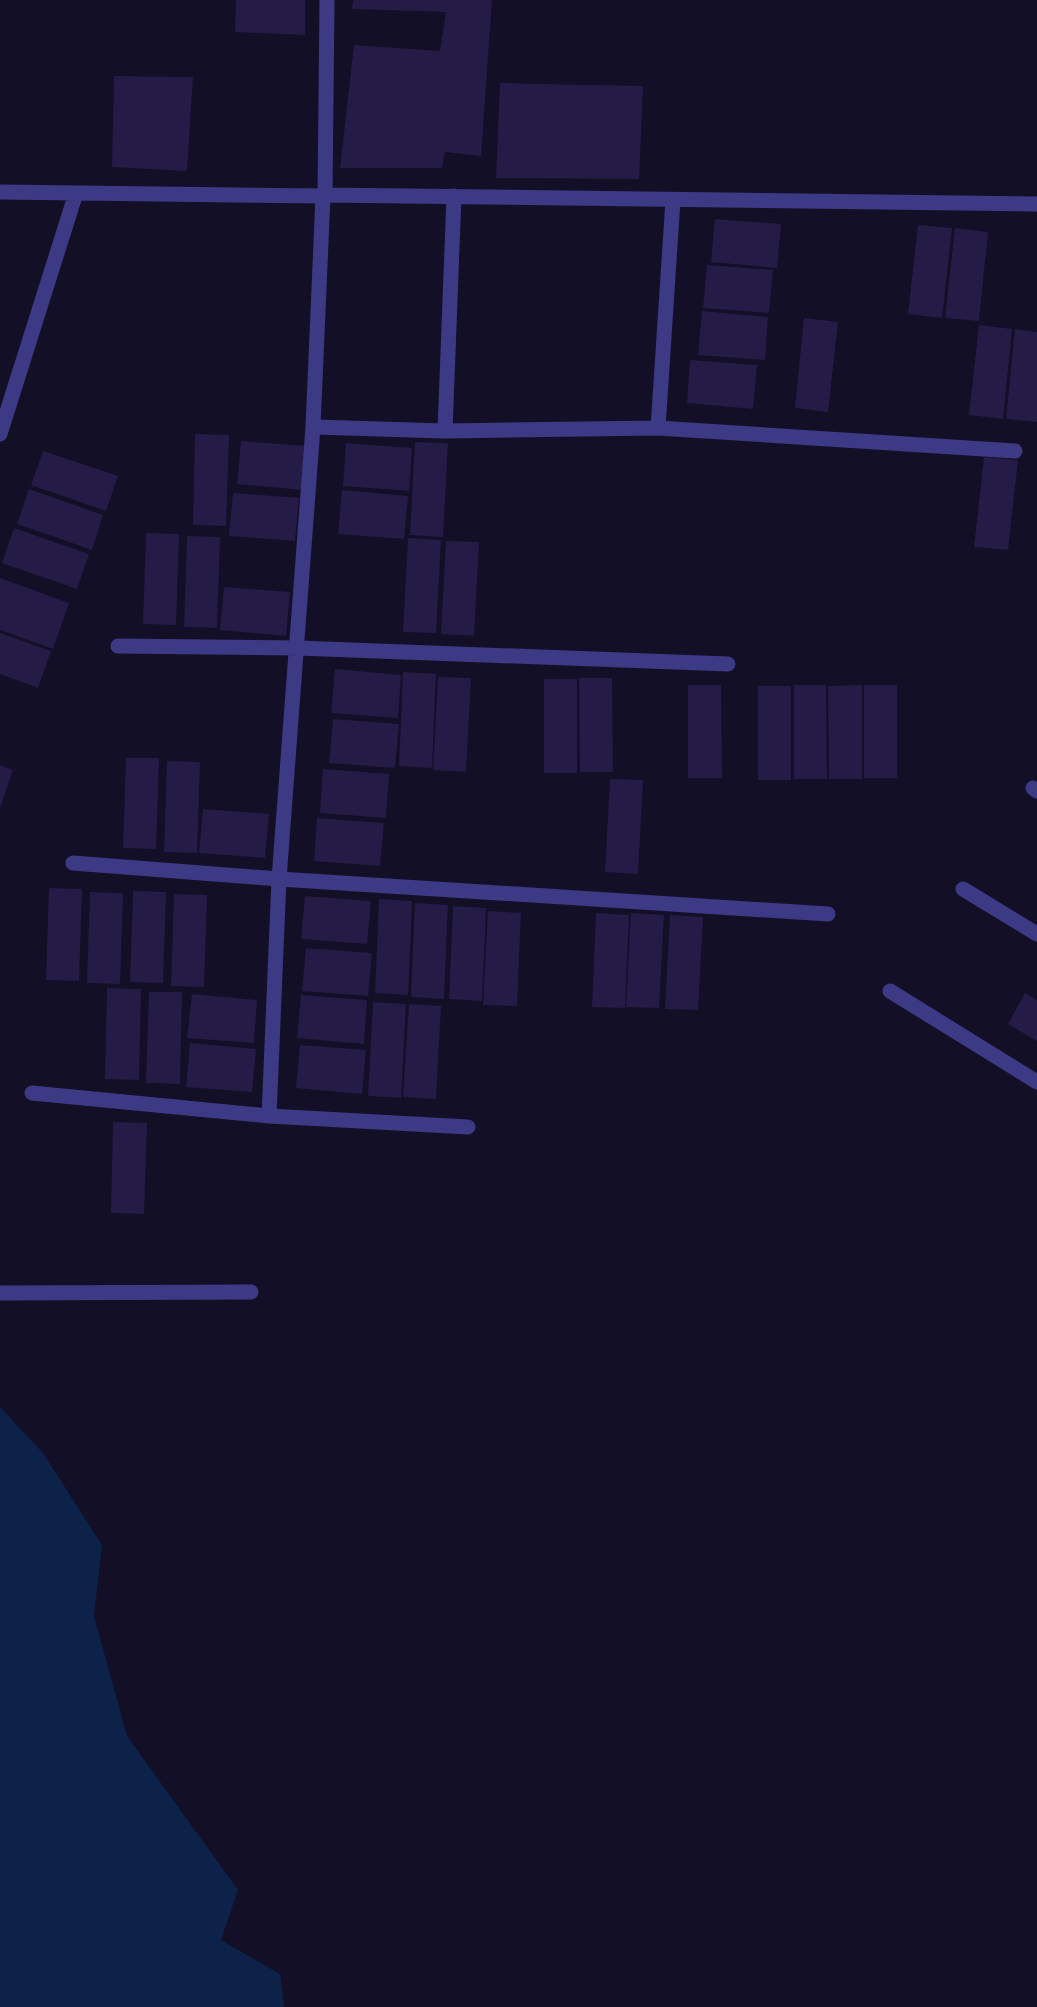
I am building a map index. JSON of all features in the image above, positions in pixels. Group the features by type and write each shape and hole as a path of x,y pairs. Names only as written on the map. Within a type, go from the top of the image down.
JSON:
{"street":[{"path":"269,1116 279,879 314,427 324,196 327,0"},
{"path":"0,192 1037,204"},
{"path":"0,434 76,193"},
{"path":"445,431 454,196"},
{"path":"658,428 673,200"},
{"path":"314,427 445,431 658,428 1016,451"},
{"path":"118,646 298,648 728,664"},
{"path":"73,863 279,879 828,914"},
{"path":"963,889 1037,933"},
{"path":"890,991 1037,1082"},
{"path":"32,1093 269,1116 468,1127"},
{"path":"0,1293 251,1292"}],"water":[{"path":"0,1407 43,1453 102,1545 94,1616 127,1736 238,1890 221,1940 280,1974 284,2007 0,2007"}],"building":[{"path":"236,0 305,0 305,35 235,32"},
{"path":"353,0 492,0 481,156 445,152 442,168 340,168 354,45 440,51 446,12 352,9"},
{"path":"114,76 193,77 187,171 112,167"},
{"path":"500,83 643,86 639,179 496,178"},
{"path":"715,219 781,224 777,268 711,262"},
{"path":"918,225 952,228 942,318 908,314"},
{"path":"955,228 988,232 979,321 945,318"},
{"path":"707,265 773,270 769,313 703,308"},
{"path":"702,311 768,317 765,360 698,355"},
{"path":"804,318 838,322 828,412 795,408"},
{"path":"979,325 1012,329 1003,419 969,415"},
{"path":"1015,329 1037,332 1037,422 1006,419"},
{"path":"690,360 757,365 753,409 687,403"},
{"path":"195,434 229,435 226,526 193,525"},
{"path":"241,441 307,446 303,490 237,484"},
{"path":"415,442 448,443 443,537 410,535"},
{"path":"346,443 412,448 409,491 343,486"},
{"path":"43,451 118,476 106,511 31,485"},
{"path":"984,457 1018,460 1008,550 974,547"},
{"path":"29,489 103,515 92,550 17,524"},
{"path":"342,490 408,496 404,539 338,534"},
{"path":"233,493 299,498 295,541 229,536"},
{"path":"14,528 89,554 77,589 2,563"},
{"path":"146,533 179,534 176,625 143,624"},
{"path":"187,536 220,537 217,628 184,627"},
{"path":"408,538 441,540 436,633 403,632"},
{"path":"446,541 479,542 474,636 441,634"},
{"path":"0,578 69,603 53,649 0,630"},
{"path":"224,587 290,592 286,636 220,630"},
{"path":"0,633 51,651 38,688 0,674"},
{"path":"335,669 401,675 398,718 331,713"},
{"path":"403,672 436,674 432,768 399,766"},
{"path":"438,677 471,678 466,772 433,770"},
{"path":"579,678 612,678 613,772 580,772"},
{"path":"544,679 577,679 577,773 544,773"},
{"path":"688,685 721,685 722,778 688,778"},
{"path":"794,685 826,685 827,779 794,779"},
{"path":"862,685 862,779 829,779 828,686"},
{"path":"864,685 897,685 897,778 864,778"},
{"path":"758,686 791,686 791,780 758,780"},
{"path":"333,719 399,724 395,768 329,763"},
{"path":"126,758 159,758 156,849 123,848"},
{"path":"167,761 200,762 197,853 164,852"},
{"path":"0,765 13,770 0,808"},
{"path":"323,769 389,774 386,818 320,813"},
{"path":"610,779 643,780 638,874 605,872"},
{"path":"203,809 269,814 265,858 199,853"},
{"path":"317,818 384,823 380,866 314,861"},
{"path":"49,888 82,889 79,981 46,980"},
{"path":"133,891 166,892 163,983 130,982"},
{"path":"90,892 123,893 120,984 87,983"},
{"path":"174,894 207,895 204,987 171,986"},
{"path":"305,896 371,901 367,944 301,939"},
{"path":"379,899 412,901 408,995 375,993"},
{"path":"415,903 448,905 444,999 411,997"},
{"path":"453,906 486,908 482,1001 449,999"},
{"path":"488,911 521,913 517,1006 483,1005"},
{"path":"596,913 629,915 625,1008 592,1007"},
{"path":"631,913 664,915 659,1008 626,1007"},
{"path":"670,915 703,917 698,1010 665,1009"},
{"path":"306,948 372,953 368,996 302,991"},
{"path":"107,988 141,989 139,1080 105,1079"},
{"path":"149,992 182,992 180,1084 146,1083"},
{"path":"1025,993 1037,1000 1037,1041 1008,1024"},
{"path":"192,994 257,1000 254,1043 187,1038"},
{"path":"301,995 367,1000 364,1044 297,1038"},
{"path":"373,1002 406,1004 401,1098 368,1096"},
{"path":"409,1004 441,1006 436,1099 403,1097"},
{"path":"190,1043 256,1049 252,1092 186,1087"},
{"path":"300,1045 366,1050 362,1094 296,1088"},
{"path":"113,1122 147,1123 144,1214 111,1213"}]}
